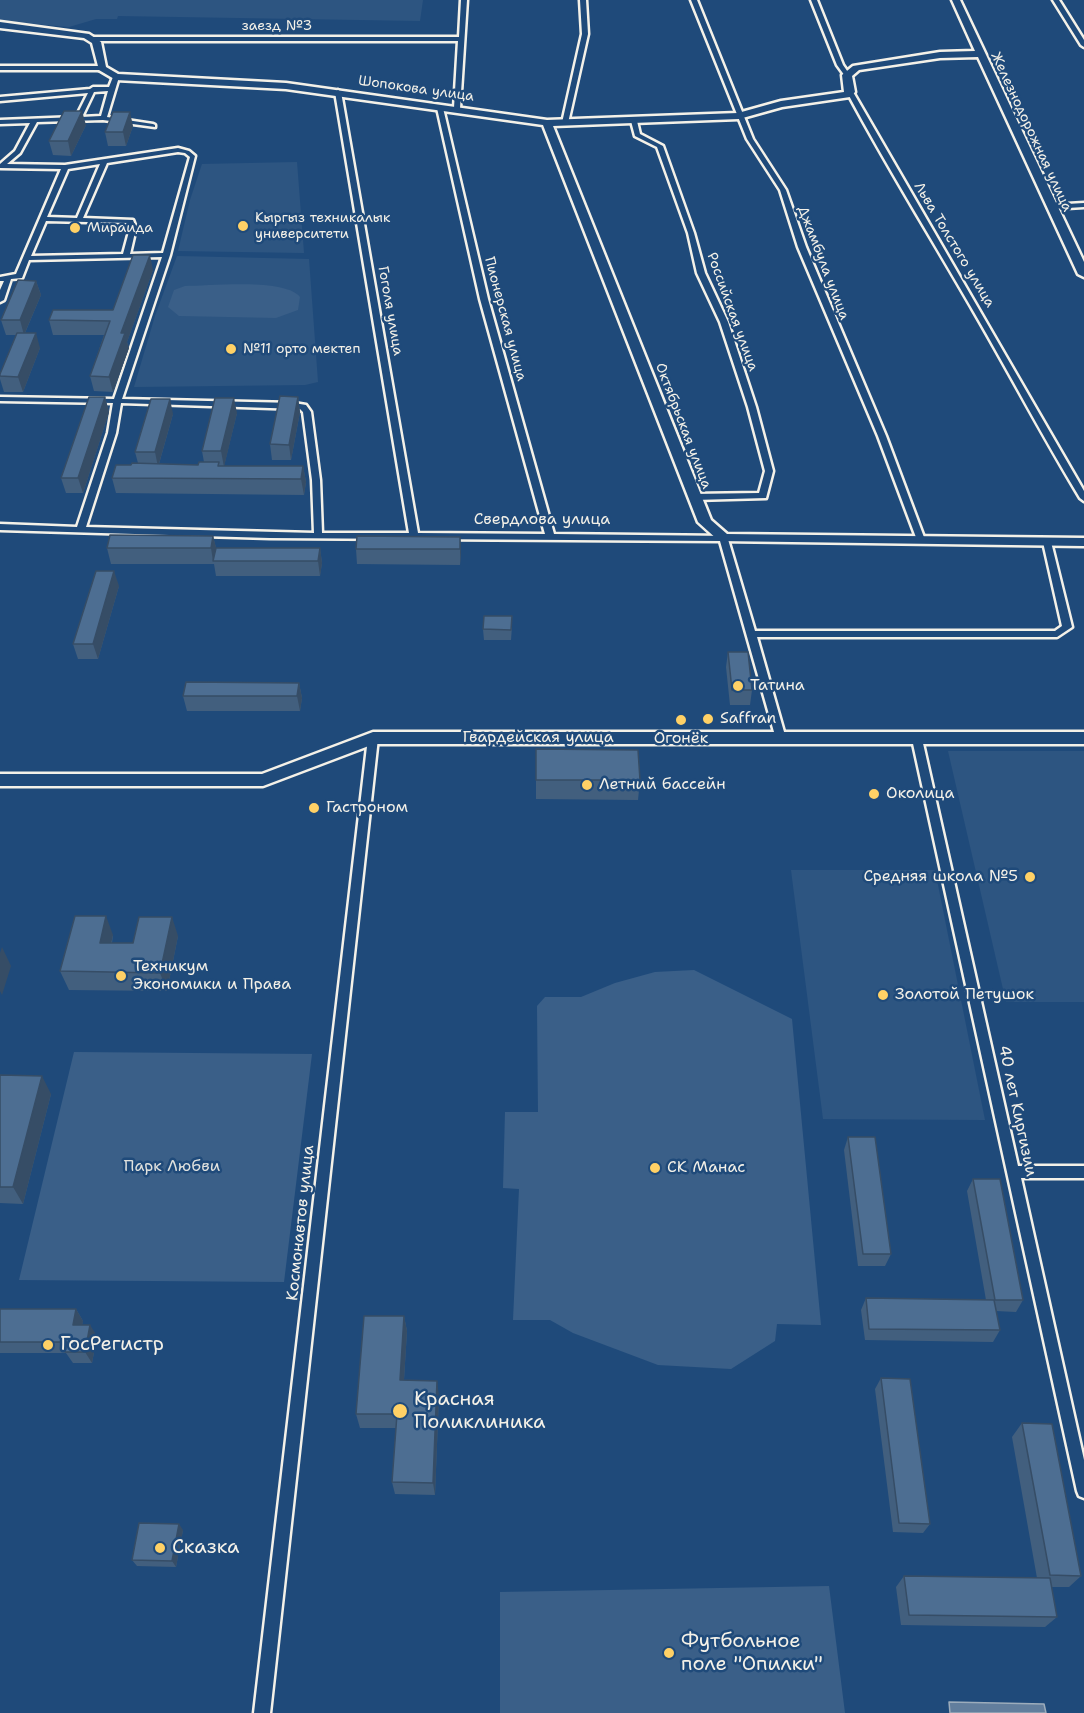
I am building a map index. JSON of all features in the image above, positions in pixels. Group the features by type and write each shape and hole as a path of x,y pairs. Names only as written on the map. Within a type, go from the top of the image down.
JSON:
{"street":[{"path":"457,108 464,0"},
{"path":"565,123 585,34 583,0"},
{"name":"Джамбула улица","path":"694,0 739,116 750,139 783,190 802,247 882,436 921,540"},
{"name":"Льва Толстого улица","path":"814,0 840,64 847,75 850,92 979,313 1050,443 1084,498"},
{"name":"Железнодорожная улица","path":"956,0 1084,274"},
{"path":"1056,0 1084,45"},
{"path":"0,24 70,33 92,39 96,42 102,68 0,68"},
{"name":"заезд №3","path":"92,39 462,39"},
{"path":"847,75 856,68 940,55 980,54"},
{"name":"Шопокова улица","path":"102,68 116,77 286,86 440,108 457,108 548,123 739,116 781,104 841,97 850,92"},
{"path":"103,118 108,108 109,89 116,77"},
{"path":"78,119 93,89"},
{"path":"0,99 109,89"},
{"name":"Гоголя улица","path":"338,92 414,535"},
{"name":"Пионерская улица","path":"440,108 484,299 550,536"},
{"path":"0,122 103,118 153,126"},
{"name":"Российская улица","path":"633,121 637,135 660,146 691,233 701,273 724,322 752,407 769,471 762,496 694,497"},
{"path":"1,166 18,152 34,122"},
{"name":"Октябрьская улица","path":"548,123 694,497 705,522 724,538"},
{"path":"1,166 65,167 178,150 191,154 193,162 166,255 117,401 112,433 81,529"},
{"path":"79,220 105,160"},
{"path":"0,300 4,279 19,277 65,167"},
{"path":"1051,207 1084,205"},
{"path":"42,219 131,221 133,228 126,256"},
{"path":"27,258 166,255"},
{"path":"0,399 300,405 307,412 315,471 318,535"},
{"path":"303,471 315,471"},
{"path":"99,473 111,473"},
{"name":"Свердлова улица","path":"0,526 318,535 1084,542"},
{"path":"724,538 782,739"},
{"path":"750,634 1057,634 1067,627 1047,542"},
{"name":"Гвардейская улица","path":"0,780 263,780 373,738 1084,738"},
{"name":"Космонавтов улица","path":"262,1713 373,738"},
{"name":"40 лет Киргизии","path":"917,739 1084,1491"},
{"path":"1013,1172 1084,1172"}],"shaded area":[{"path":"0,0 423,0 420,21 118,16 117,19 96,19 69,27 0,21"},
{"name":"Кыргыз техникалык университети","path":"297,162 304,253 178,251 190,200 202,164"},
{"name":"№11 орто мектеп","path":"177,256 309,259 318,382 305,385 134,387 155,316"},
{"name":"Средняя школа №5","path":"948,751 1084,751 1084,1002 1006,1002"},
{"name":"Золотой Петушок","path":"791,870 935,870 985,1120 823,1119"},
{"path":"949,1702 1044,1704 1046,1713 950,1713"}],"green space":[{"path":"264,285 292,291 300,297 298,310 276,318 179,316 168,307 174,290 185,286"},
{"name":"СК Манас","path":"694,970 792,1019 821,1325 777,1324 775,1341 731,1369 658,1365 573,1333 550,1320 513,1320 519,1189 503,1188 505,1112 538,1112 537,1006 545,997 581,997 615,983 655,972"},
{"name":"Парк Любви","path":"74,1052 312,1054 284,1282 19,1280"},
{"name":"Футбольное поле \"Опилки\"","path":"829,1586 845,1713 500,1713 500,1592"}],"building":[{"path":"64,111 82,111 68,141 49,141"},
{"path":"113,112 130,112 123,132 105,132"},
{"path":"133,255 150,255 121,333 125,333 109,377 90,376 110,321 49,320 53,310 113,310"},
{"path":"18,280 36,281 20,320 1,320"},
{"path":"17,333 36,333 18,377 0,376 0,374"},
{"path":"280,396 298,397 289,445 270,444"},
{"path":"89,397 105,397 78,478 61,478"},
{"path":"215,398 234,398 221,451 202,451"},
{"path":"151,399 170,399 155,452 135,452"},
{"path":"199,462 219,462 218,466 303,466 301,479 112,478 116,465 131,465 132,463 198,465"},
{"path":"110,535 213,536 211,548 107,548"},
{"path":"357,536 460,537 460,549 356,549"},
{"path":"216,548 320,548 318,561 213,561"},
{"path":"96,571 114,571 93,644 73,644"},
{"path":"484,616 512,616 511,630 483,629"},
{"path":"728,652 748,652 752,690 732,690"},
{"path":"186,682 299,683 297,696 183,696"},
{"path":"536,749 638,750 640,780 536,780"},
{"path":"75,916 106,916 100,943 133,943 139,917 172,917 160,973 60,971"},
{"path":"0,1075 42,1076 13,1187 0,1187"},
{"path":"848,1137 875,1137 891,1254 863,1254"},
{"path":"973,1179 1000,1179 1023,1300 995,1300"},
{"path":"866,1298 994,1300 1000,1330 869,1329"},
{"name":"ГосРегистр","path":"0,1309 76,1309 73,1325 90,1325 85,1352 65,1352 67,1342 0,1342"},
{"name":"Красная Поликлиника","path":"364,1316 404,1316 400,1380 437,1381 433,1483 392,1482 397,1414 356,1414"},
{"path":"881,1378 910,1379 930,1524 899,1523"},
{"path":"1022,1423 1052,1424 1081,1576 1050,1575"},
{"name":"Сказка","path":"139,1523 179,1524 172,1561 132,1560"},
{"path":"904,1576 1050,1578 1057,1617 909,1615"}],"place":[{"name":"Кыргыз техникалык университети","path":"243,226"},
{"name":"Мираида","path":"75,228"},
{"name":"№11 орто мектеп","path":"231,349"},
{"name":"Татина","path":"738,686"},
{"name":"Saffran","path":"708,719"},
{"name":"Огонёк","path":"681,720"},
{"name":"Летний бассейн","path":"587,785"},
{"name":"Околица","path":"874,794"},
{"name":"Гастроном","path":"314,808"},
{"name":"Средняя школа №5","path":"1030,877"},
{"name":"Техникум Экономики и Права","path":"121,976"},
{"name":"Золотой Петушок","path":"883,995"},
{"name":"СК Манас","path":"655,1168"},
{"name":"ГосРегистр","path":"48,1345"},
{"name":"Красная Поликлиника","path":"400,1411"},
{"name":"Сказка","path":"160,1548"},
{"name":"Футбольное поле \"Опилки\"","path":"669,1653"}]}
